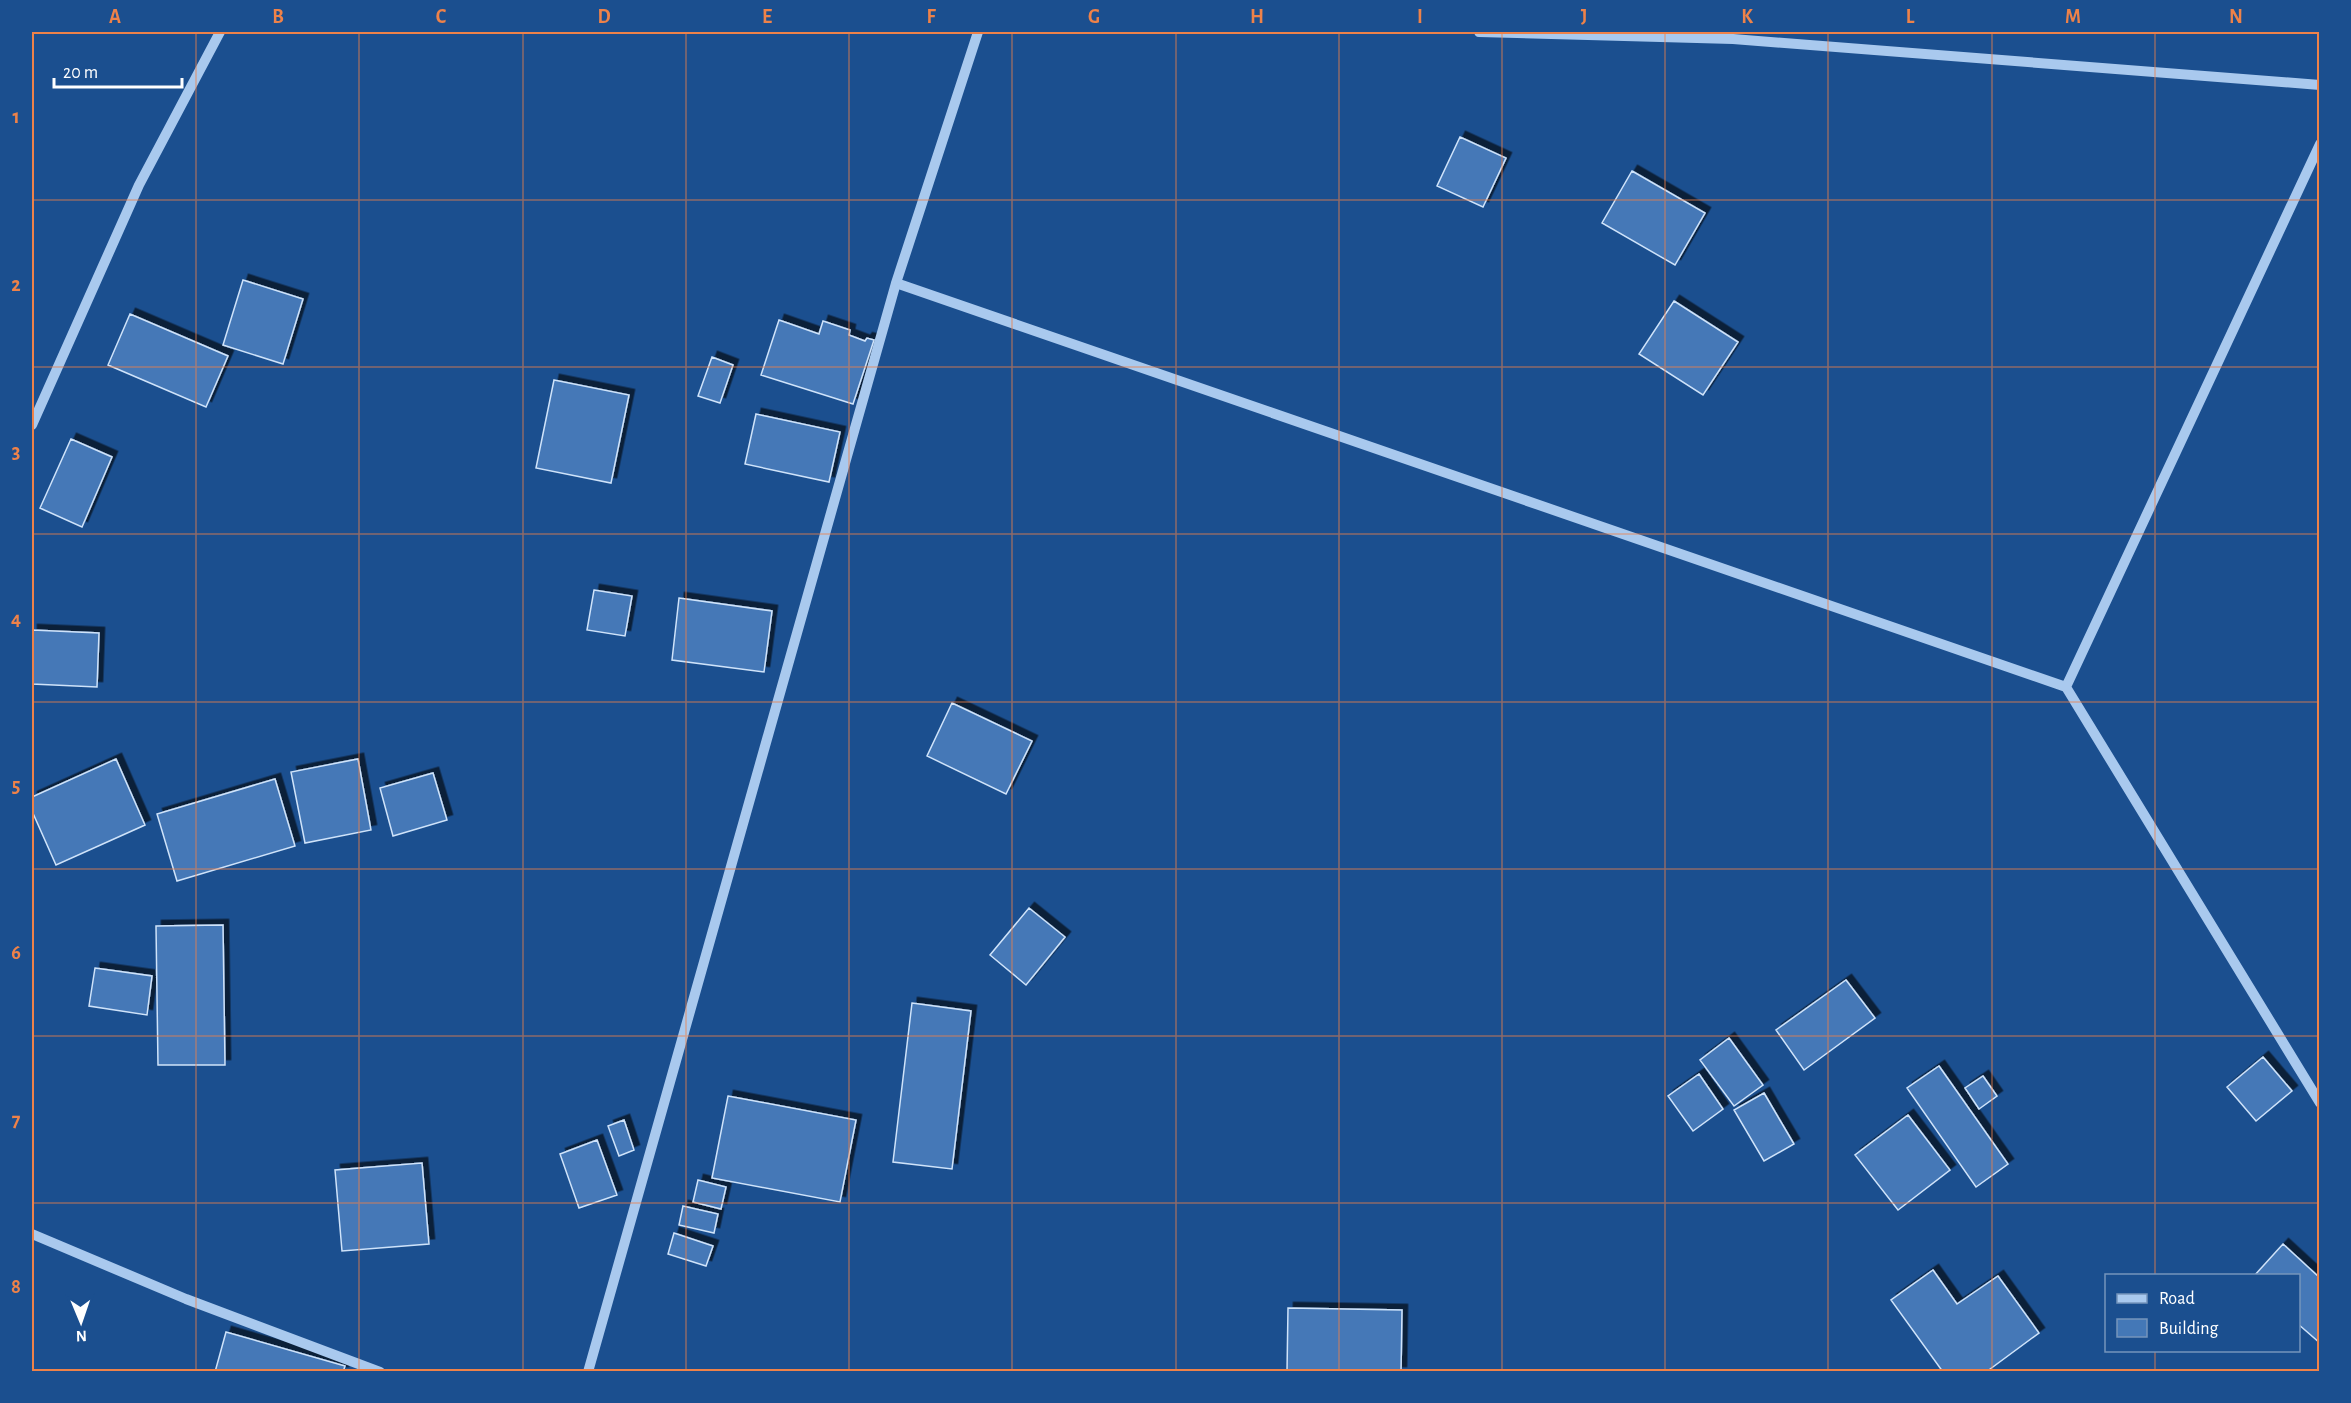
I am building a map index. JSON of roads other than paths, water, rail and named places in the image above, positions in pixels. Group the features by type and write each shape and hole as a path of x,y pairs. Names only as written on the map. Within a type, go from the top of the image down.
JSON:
{"street":[{"path":"32,426 139,185 220,32"},
{"path":"588,1371 896,283 978,32"},
{"path":"1479,32 1733,39 2319,85"},
{"path":"2066,687 2319,144"},
{"path":"896,283 2066,687 2319,1103"},
{"path":"32,1234 186,1299 380,1371"}]}
